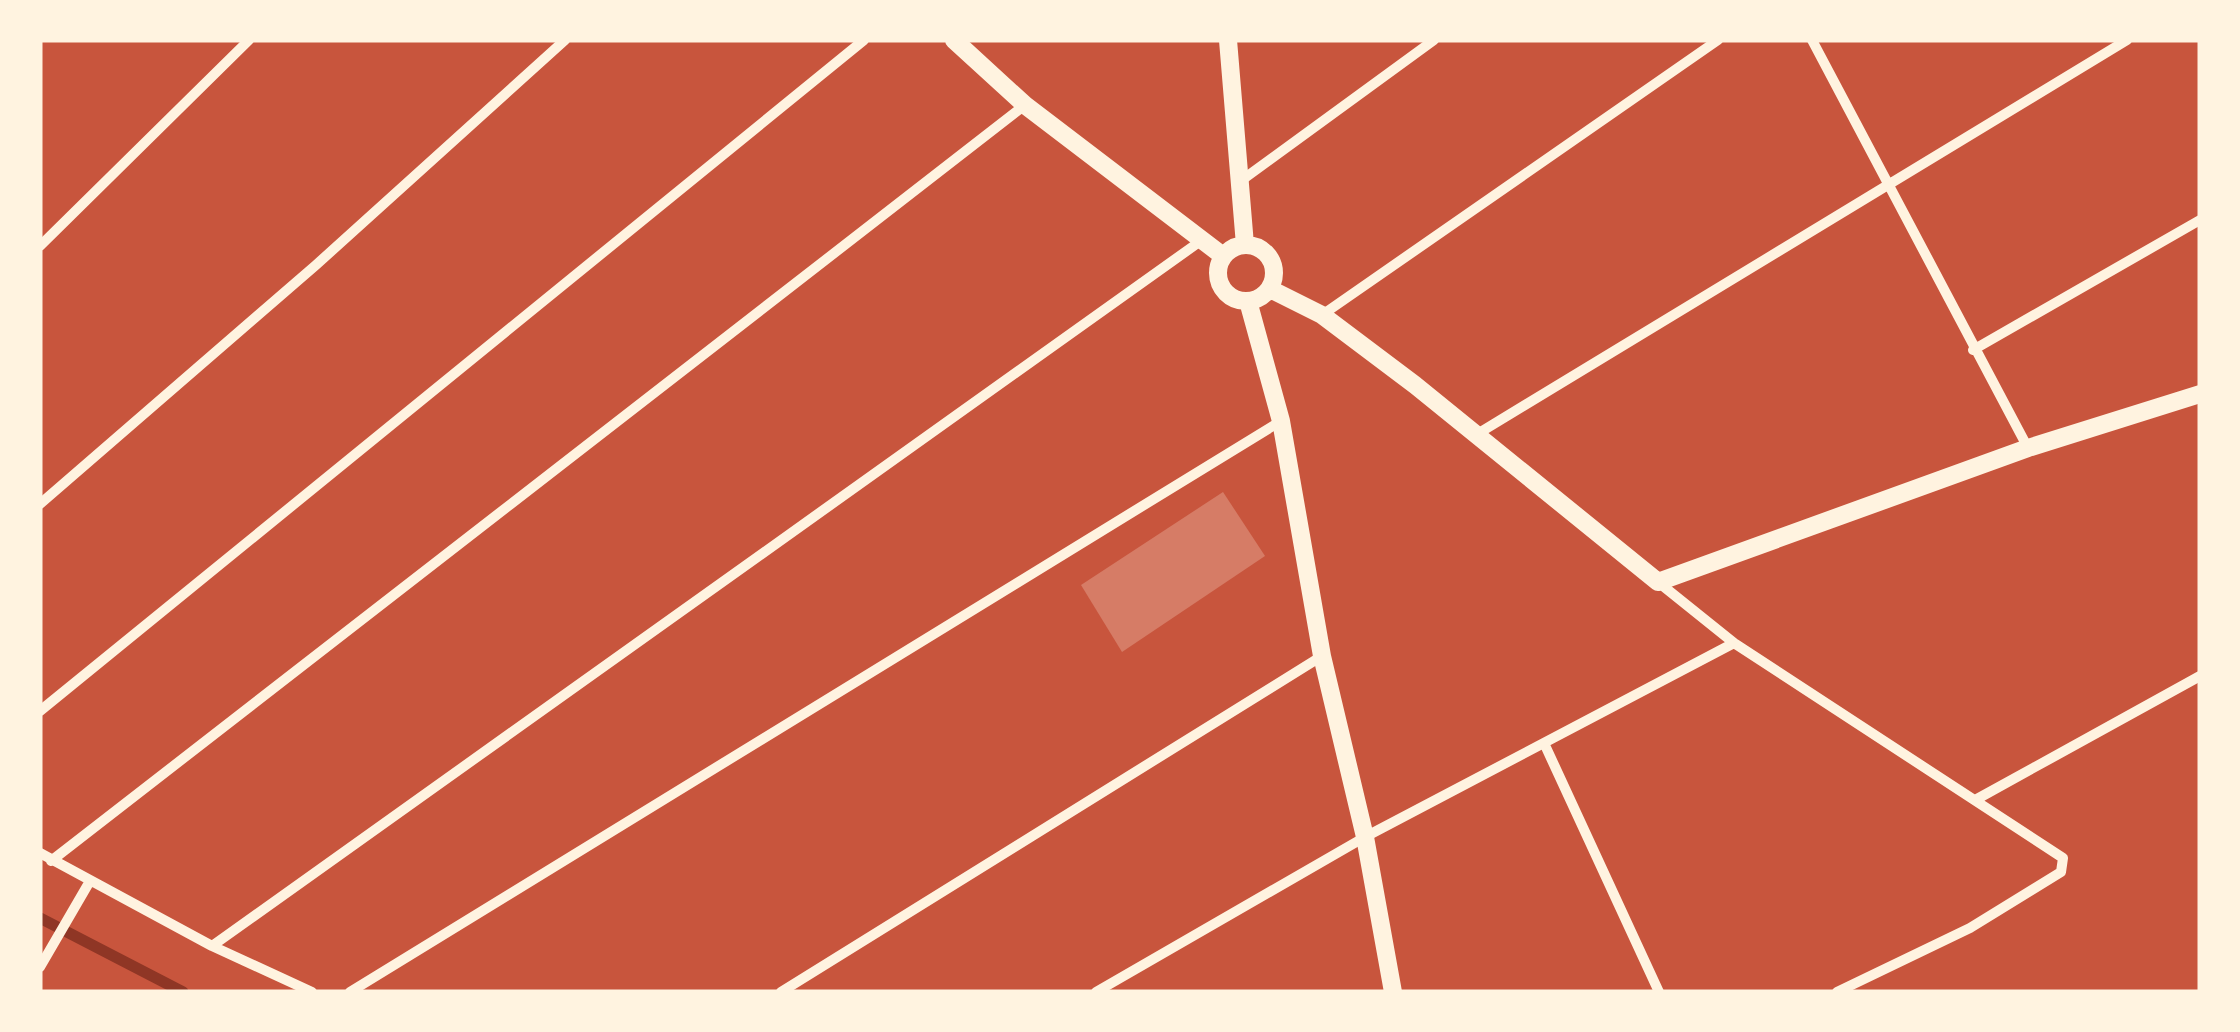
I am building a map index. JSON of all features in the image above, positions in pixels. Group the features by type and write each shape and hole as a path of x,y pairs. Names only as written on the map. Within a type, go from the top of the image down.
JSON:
{"street":[{"path":"40,246 249,40"},
{"path":"40,504 316,265 565,40"},
{"path":"40,711 864,40"},
{"path":"954,40 1025,105 1223,256"},
{"path":"1228,40 1245,245"},
{"path":"1242,180 1434,40"},
{"path":"1322,315 1531,166 1718,40"},
{"path":"1812,40 2028,448"},
{"path":"1474,437 1886,183 2127,40"},
{"path":"51,861 1025,105"},
{"path":"1974,350 2200,220"},
{"path":"212,946 1202,240"},
{"path":"1245,245 1268,254 1274,278 1270,289 1248,301 1225,292 1218,268 1223,256 1245,245"},
{"path":"1270,289 1322,315 1415,385 1474,437 1734,643 2058,852 2065,864 2060,872 1970,928 1837,992"},
{"path":"1248,301 1281,421 1322,656 1366,838 1393,992"},
{"path":"1658,582 2028,448 2200,394"},
{"path":"350,992 1281,421"},
{"path":"1096,992 1366,838 1734,643"},
{"path":"781,992 1322,656"},
{"path":"1977,798 2200,676"},
{"path":"1544,743 1658,992"},
{"path":"40,853 212,946 312,992"},
{"path":"40,967 90,882"}],"building":[{"path":"1223,492 1265,556 1122,652 1081,585"}],"waterway":[{"path":"40,918 183,992"}]}
